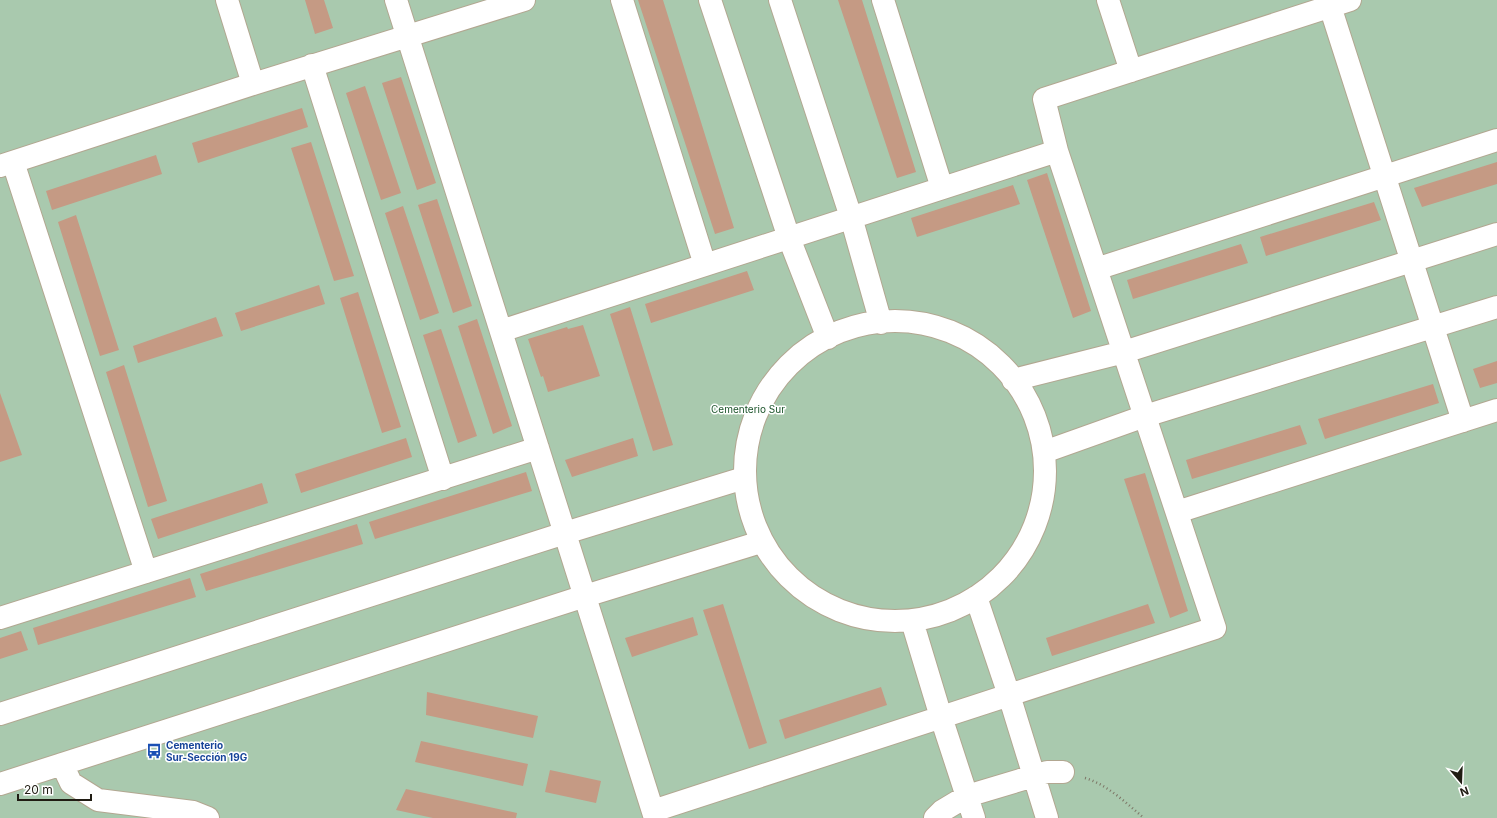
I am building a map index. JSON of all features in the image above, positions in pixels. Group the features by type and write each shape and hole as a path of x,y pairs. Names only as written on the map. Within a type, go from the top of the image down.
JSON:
{"lane":[{"path":"227,0 253,84"},
{"path":"396,0 654,814 941,717 1215,628 1057,150 1044,99 1336,2 1385,176 1463,421"},
{"path":"146,572 6,164 312,65 524,0"},
{"path":"622,0 705,265"},
{"path":"710,0 789,238 828,338"},
{"path":"780,0 850,217 881,323"},
{"path":"882,0 942,188"},
{"path":"1108,0 1131,71"},
{"path":"312,65 443,479"},
{"path":"1096,269 1497,140"},
{"path":"501,331 1057,150"},
{"path":"1013,380 1124,352 1497,234"},
{"path":"1044,452 1145,416 1497,307"},
{"path":"881,323 947,326 977,341 1013,380 1033,413 1044,452 1045,465 1043,497 1033,529 1003,575 976,598 950,611 912,621 875,621 842,612 809,595 778,567 761,542 750,513 744,478 747,443 759,407 789,366 828,338 881,323"},
{"path":"1177,512 1497,410"},
{"path":"0,618 538,448"},
{"path":"0,714 565,533 744,478"},
{"path":"0,784 585,596 761,542"},
{"path":"976,598 1009,695 1047,818"},
{"path":"912,621 974,818"},
{"path":"62,764 71,783 98,800 193,812 208,818"},
{"path":"935,818 942,811 968,796 1047,772 1063,772"}],"path":[{"path":"1063,772 1095,781 1123,800 1144,818"}],"green space":[{"name":"Cementerio Sur","path":"0,0 1497,0 1497,818 0,818"}],"building":[{"path":"305,0 324,0 333,28 315,34"},
{"path":"638,0 663,0 734,228 715,234"},
{"path":"838,0 862,0 916,172 897,178"},
{"path":"401,77 436,183 417,190 382,83"},
{"path":"365,86 401,193 381,200 346,93"},
{"path":"302,108 308,127 198,163 192,143"},
{"path":"311,142 354,276 334,281 291,148"},
{"path":"156,155 162,174 52,210 46,191"},
{"path":"1497,162 1497,184 1422,207 1414,188"},
{"path":"1047,173 1091,311 1073,318 1027,180"},
{"path":"1013,185 1020,204 917,237 911,218"},
{"path":"437,199 472,306 453,313 418,205"},
{"path":"1374,202 1381,220 1266,256 1260,237"},
{"path":"403,206 439,313 420,320 385,213"},
{"path":"76,215 119,350 100,356 58,222"},
{"path":"1241,244 1248,263 1133,299 1127,280"},
{"path":"747,271 754,290 651,323 645,304"},
{"path":"319,285 325,304 241,331 235,313"},
{"path":"358,292 401,427 382,433 340,298"},
{"path":"630,307 673,445 653,451 610,314"},
{"path":"216,317 223,336 138,363 133,346"},
{"path":"477,319 512,426 493,434 458,326"},
{"path":"583,325 600,376 548,392 543,376 541,377 528,339 567,327 568,329"},
{"path":"441,329 477,436 458,443 423,335"},
{"path":"1497,361 1497,383 1480,388 1473,369"},
{"path":"124,365 167,501 148,507 106,372"},
{"path":"1433,384 1439,403 1325,439 1318,419"},
{"path":"0,393 22,455 0,462"},
{"path":"1300,425 1307,444 1192,479 1186,460"},
{"path":"406,438 412,457 301,493 295,474"},
{"path":"633,438 638,456 572,477 565,460"},
{"path":"526,472 532,491 375,539 369,522"},
{"path":"1145,473 1188,611 1170,618 1124,479"},
{"path":"262,483 268,503 158,539 151,519"},
{"path":"357,524 363,544 206,591 200,574"},
{"path":"190,578 196,597 38,645 33,628"},
{"path":"723,604 767,743 749,749 703,610"},
{"path":"1148,604 1155,623 1052,656 1046,638"},
{"path":"693,617 698,635 632,657 625,638"},
{"path":"21,631 28,650 0,659 0,638"},
{"path":"881,687 887,705 785,739 779,720"},
{"path":"427,692 538,716 533,738 426,715"},
{"path":"421,741 528,764 523,786 415,762"},
{"path":"550,770 601,781 596,803 545,792"},
{"path":"406,789 517,813 516,818 433,818 396,810"}],"place":[{"name":"Cementerio Sur-Sección 19G","path":"154,751"}]}
